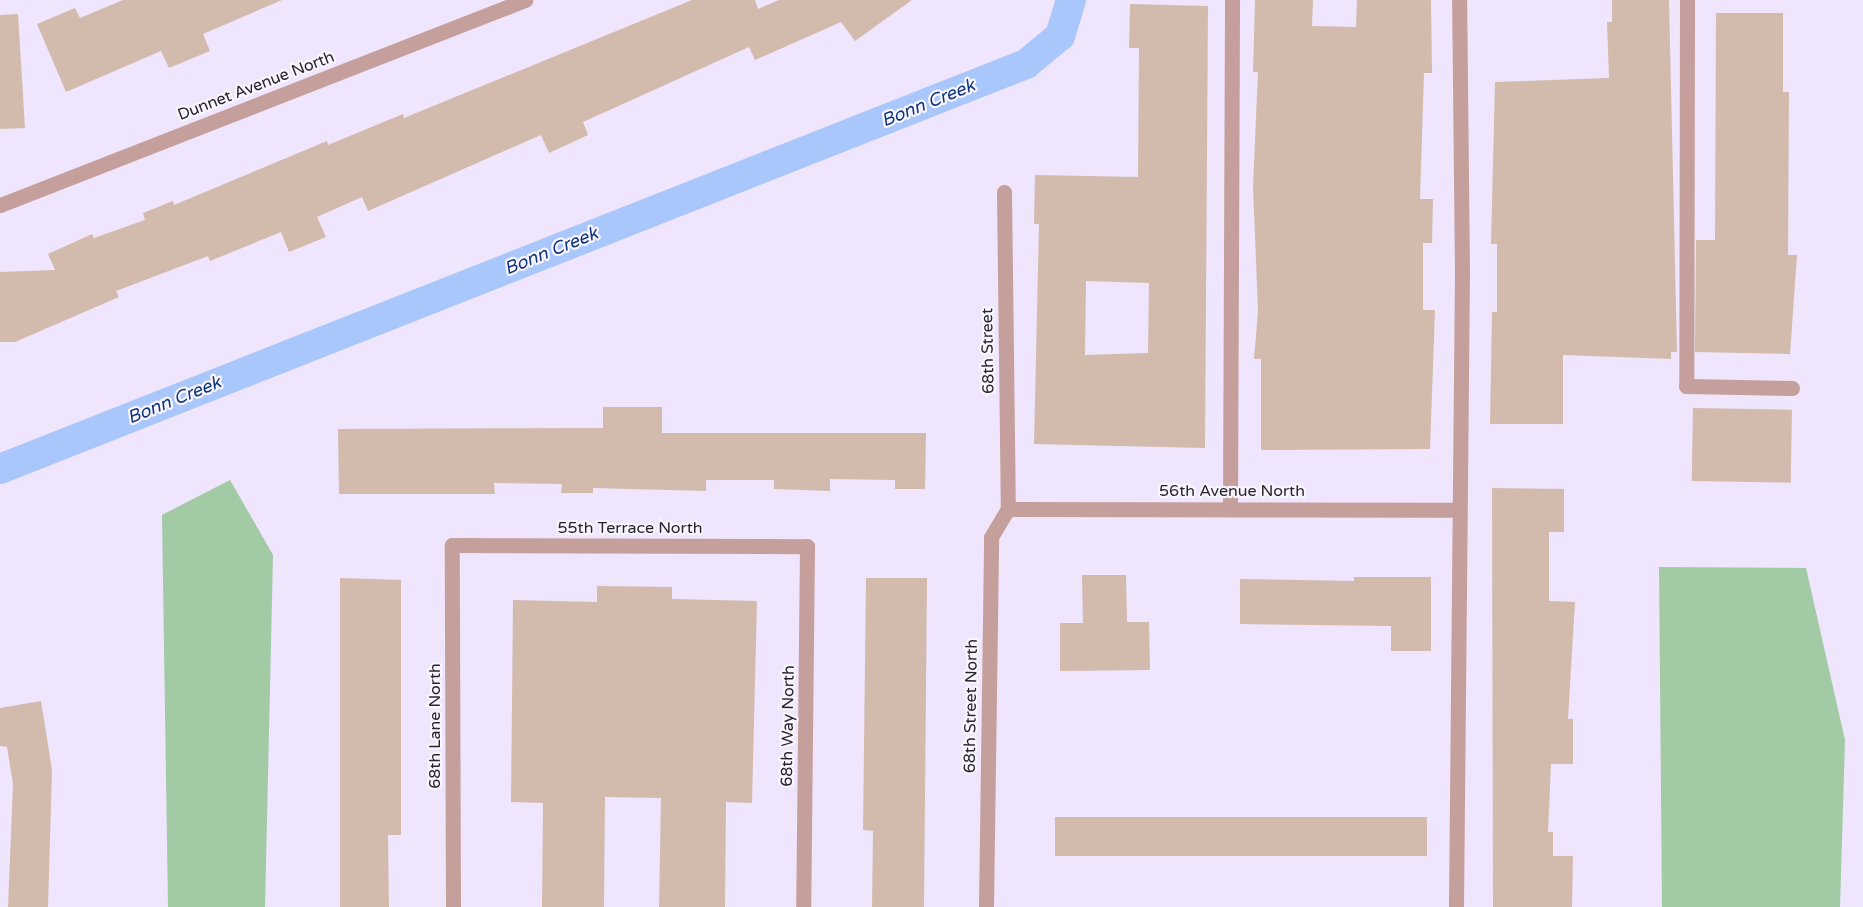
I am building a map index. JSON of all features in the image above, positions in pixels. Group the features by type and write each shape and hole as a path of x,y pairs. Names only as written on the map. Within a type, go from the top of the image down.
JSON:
{"street":[{"name":"Dunnet Avenue North","path":"0,205 525,0"},
{"path":"1230,508 1232,0"},
{"path":"1456,907 1457,510 1462,274 1459,0"},
{"path":"1687,0 1686,386 1792,388"},
{"name":"68th Street","path":"1004,192 1008,510"},
{"name":"56th Avenue North","path":"1008,510 1230,508 1457,510"},
{"name":"68th Street North","path":"986,907 991,537 1008,510"},
{"name":"55th Terrace North","path":"452,545 807,546"},
{"name":"68th Lane North","path":"452,545 454,907"},
{"name":"68th Way North","path":"803,907 807,546"}],"green space":[{"path":"230,480 273,555 265,907 168,907 162,515"},
{"path":"1659,567 1806,568 1845,740 1840,907 1662,907"}],"building":[{"path":"123,0 282,0 203,34 210,51 169,68 161,51 66,92 37,24 75,8 80,18"},
{"path":"692,0 755,0 758,9 779,0 912,0 855,41 841,22 755,60 749,47 583,122 588,135 549,153 541,135 368,211 362,197 317,217 326,237 289,252 281,232 210,261 208,256 116,291 119,297 15,342 0,342 0,272 55,270 48,254 92,234 94,238 145,220 143,213 173,201 174,205 327,141 328,145 403,114 404,118"},
{"path":"1255,0 1313,0 1312,26 1356,27 1357,0 1431,0 1432,73 1424,73 1420,199 1433,199 1432,243 1423,243 1423,310 1435,310 1430,449 1261,450 1261,359 1254,359 1258,311 1253,187 1258,72 1253,72"},
{"path":"1612,0 1669,0 1677,352 1671,352 1671,359 1563,355 1563,424 1490,424 1492,312 1497,312 1497,244 1491,244 1495,82 1609,78 1607,22 1612,22"},
{"path":"1130,4 1208,6 1205,448 1034,444 1039,224 1034,224 1035,175 1138,177 1139,48 1129,48","holes":["1086,281 1149,283 1148,353 1085,355"]},
{"path":"1716,13 1783,13 1783,92 1789,92 1788,255 1797,255 1790,354 1695,352 1696,240 1715,240"},
{"path":"18,14 25,128 0,129 0,15"},
{"path":"603,407 662,407 662,433 926,433 925,489 895,489 895,480 830,479 830,491 774,489 774,480 706,480 706,491 593,488 593,493 561,493 562,484 494,483 495,494 339,494 338,429 603,428"},
{"path":"1693,408 1792,410 1791,483 1692,481"},
{"path":"1492,488 1564,489 1564,532 1549,532 1549,601 1575,602 1568,719 1573,719 1573,764 1551,764 1548,832 1553,832 1553,856 1573,856 1572,907 1493,907"},
{"path":"1082,575 1126,575 1127,622 1149,622 1150,670 1060,671 1060,623 1083,623"},
{"path":"1354,577 1431,577 1431,651 1391,651 1391,626 1240,624 1240,579 1354,581"},
{"path":"340,578 401,580 401,835 388,835 389,907 340,907"},
{"path":"866,578 927,578 924,907 872,907 873,831 863,830"},
{"path":"597,586 672,587 672,599 757,601 752,803 726,802 725,907 659,907 661,798 605,797 604,907 542,907 543,803 511,802 513,600 597,602"},
{"path":"41,701 52,770 48,907 8,907 13,784 7,747 0,746 0,708"},
{"path":"1055,817 1427,817 1427,856 1055,856"}],"waterway":[{"name":"Bonn Creek","path":"0,469 1026,64 1060,36 1071,0"}]}
